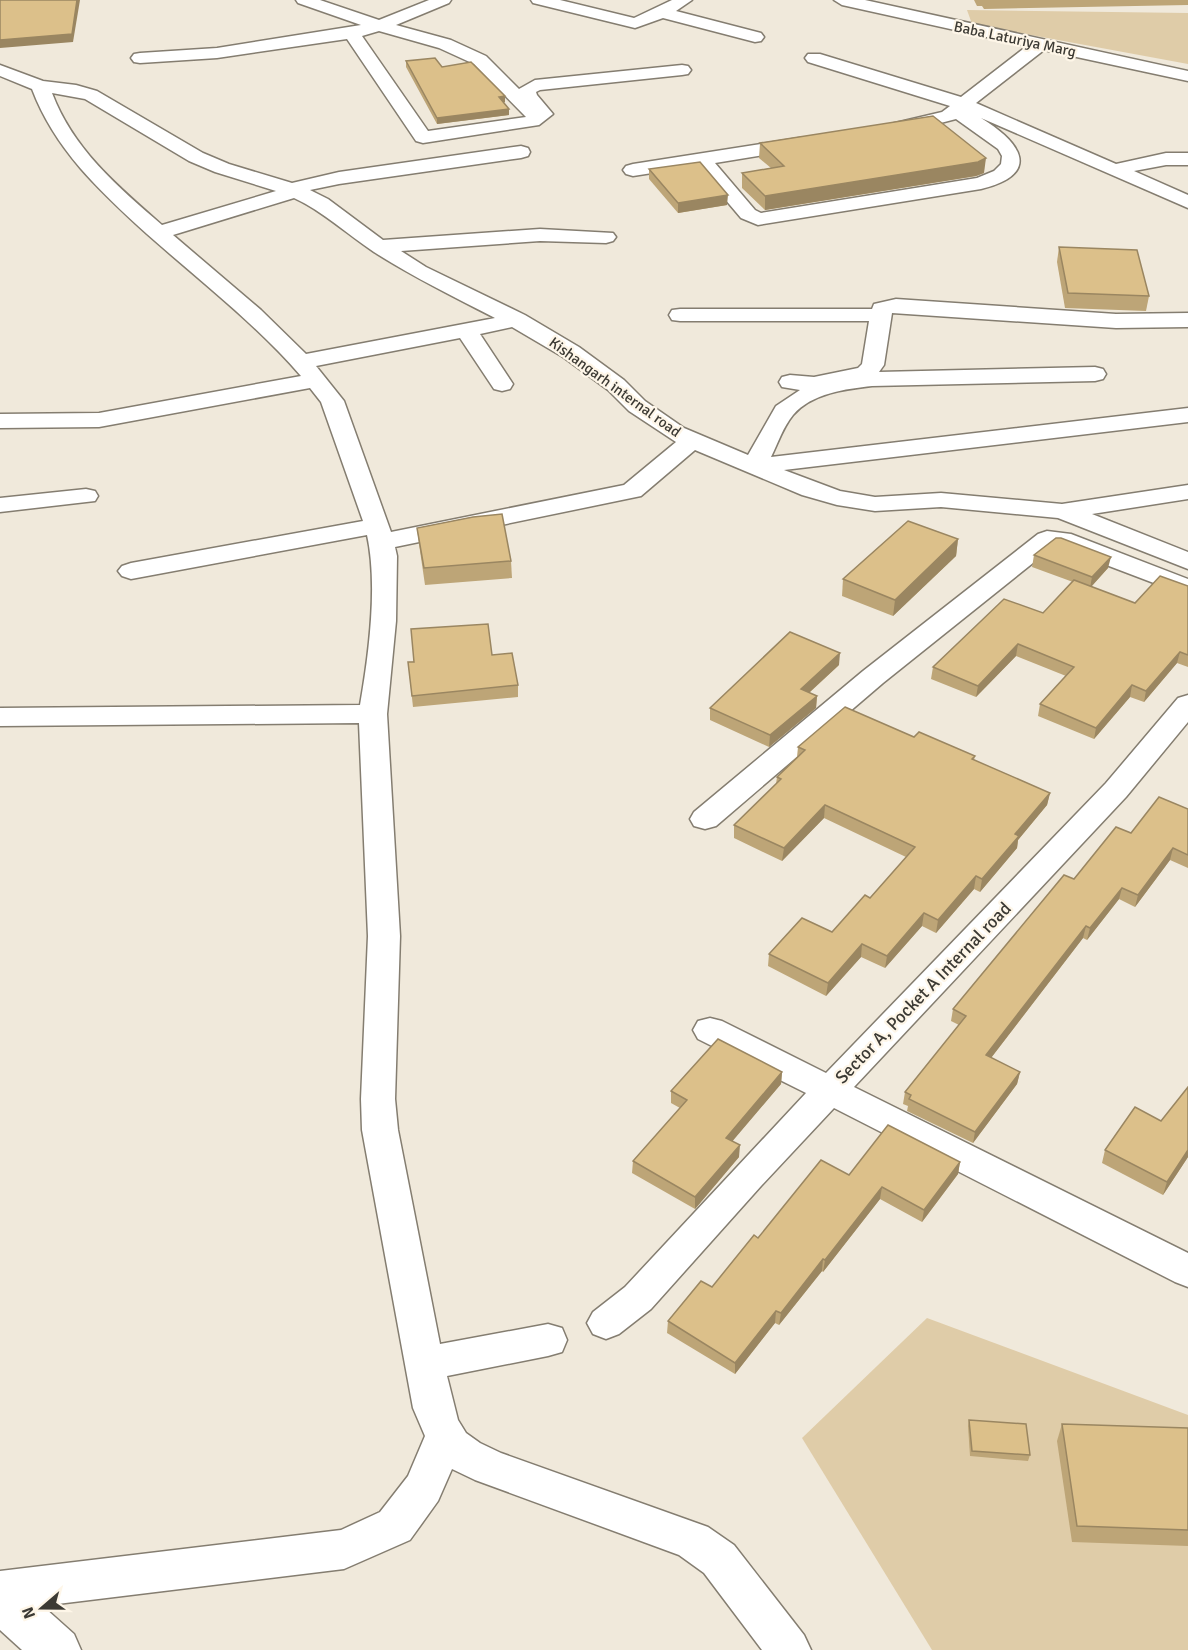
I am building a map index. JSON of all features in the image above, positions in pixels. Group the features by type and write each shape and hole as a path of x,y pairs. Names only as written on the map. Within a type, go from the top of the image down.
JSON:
{"main road":[{"path":"0,1599 57,1650"}],"street":[{"path":"304,0 445,44 480,60 536,117 532,121 523,123 423,137 352,33"},
{"path":"140,58 217,53 352,33 383,24 443,0"},
{"path":"539,0 628,22 642,21 684,0"},
{"name":"Baba Laturiya Marg","path":"842,0 1188,76"},
{"path":"661,12 755,37"},
{"path":"383,24 459,40 498,61 529,87"},
{"path":"882,131 935,121 960,108 1039,45"},
{"path":"814,58 960,108 1188,202"},
{"name":"Kishangarh internal road","path":"0,70 39,86 75,90 99,98 166,141 196,157 222,168 293,190 321,203 379,246 418,271 517,320 593,367 637,406 691,441 811,490 837,498 875,504 941,500 1062,511"},
{"path":"529,87 682,70"},
{"path":"39,86 46,109 68,144 106,188 272,333 308,371 332,401 379,534 384,556 383,611 378,684 373,714 384,936 378,1099 380,1130 433,1408 444,1438 461,1454 489,1467 693,1541 719,1559 789,1650"},
{"path":"529,87 528,96 544,114"},
{"path":"702,159 748,214 758,219 981,183 1003,174 1010,167 1013,158 1010,149 960,108"},
{"path":"633,170 814,141"},
{"path":"158,233 293,190 339,178 521,152"},
{"path":"1113,170 1166,159 1188,159"},
{"path":"379,246 540,235 606,237"},
{"path":"790,382 814,384 866,373 873,365 882,309 896,304 1116,321 1188,320"},
{"path":"680,315 881,315"},
{"path":"0,421 99,420 308,371 466,330 517,320"},
{"path":"466,330 502,384"},
{"path":"754,466 784,411 795,401 845,382 872,379 1095,374"},
{"path":"754,466 1188,415"},
{"path":"131,571 379,534 632,491 691,441"},
{"path":"1062,511 1188,492"},
{"path":"0,505 86,496"},
{"path":"1062,511 1188,561"},
{"path":"716,810 873,677 1044,540 1052,537 1188,588"},
{"name":"Sector A, Pocket A Internal road","path":"1188,704 1116,790 830,1090 1188,1270"},
{"path":"0,717 373,714"},
{"path":"606,1323 638,1298 748,1176 830,1090 710,1030"},
{"path":"424,1364 548,1340"},
{"path":"0,1591 344,1549 395,1526 424,1488 444,1438"}],"shaded area":[{"path":"967,10 1188,13 1188,64 972,24"},
{"path":"927,1318 1188,1415 1188,1650 932,1650 802,1438"}],"building":[{"path":"0,0 77,0 72,34 0,40"},
{"path":"435,58 442,67 471,62 505,96 499,97 509,109 437,118 406,61"},
{"path":"933,116 986,158 978,162 765,196 742,173 784,166 760,143"},
{"path":"700,162 728,195 678,203 649,169"},
{"path":"1059,247 1137,250 1149,296 1068,293"},
{"path":"502,514 511,561 424,568 417,528"},
{"path":"908,521 958,539 895,600 843,579"},
{"path":"1056,538 1111,557 1092,577 1034,555"},
{"path":"1160,576 1188,586 1188,655 1180,652 1146,691 1132,685 1096,728 1040,704 1074,667 1018,644 978,686 933,667 1004,599 1043,613 1074,580 1135,603"},
{"path":"488,624 492,655 512,653 518,685 412,696 408,662 414,662 411,629"},
{"path":"790,632 840,653 801,689 817,696 770,735 710,708"},
{"path":"845,707 914,737 919,732 975,756 972,759 1050,793 1015,834 1019,836 982,879 976,876 938,920 924,913 887,956 862,944 828,983 769,954 802,918 832,932 865,895 870,898 915,847 825,805 784,848 734,825 781,779 777,777 805,750 798,747"},
{"path":"1159,797 1188,809 1188,855 1173,848 1138,895 1122,888 1090,928 1086,926 986,1055 1020,1072 975,1132 909,1099 911,1095 905,1092 966,1016 953,1009 1064,875 1074,879 1116,827 1131,833"},
{"path":"718,1039 782,1072 726,1138 740,1145 695,1197 633,1161 687,1100 671,1091"},
{"path":"1188,1087 1188,1150 1167,1182 1105,1150 1135,1107 1161,1121"},
{"path":"888,1125 960,1162 924,1210 882,1187 781,1313 776,1311 735,1363 668,1321 701,1281 712,1287 754,1235 758,1238 821,1160 849,1175"},
{"path":"969,1420 1026,1424 1030,1455 972,1451"},
{"path":"1062,1424 1188,1428 1188,1530 1077,1526"}]}
